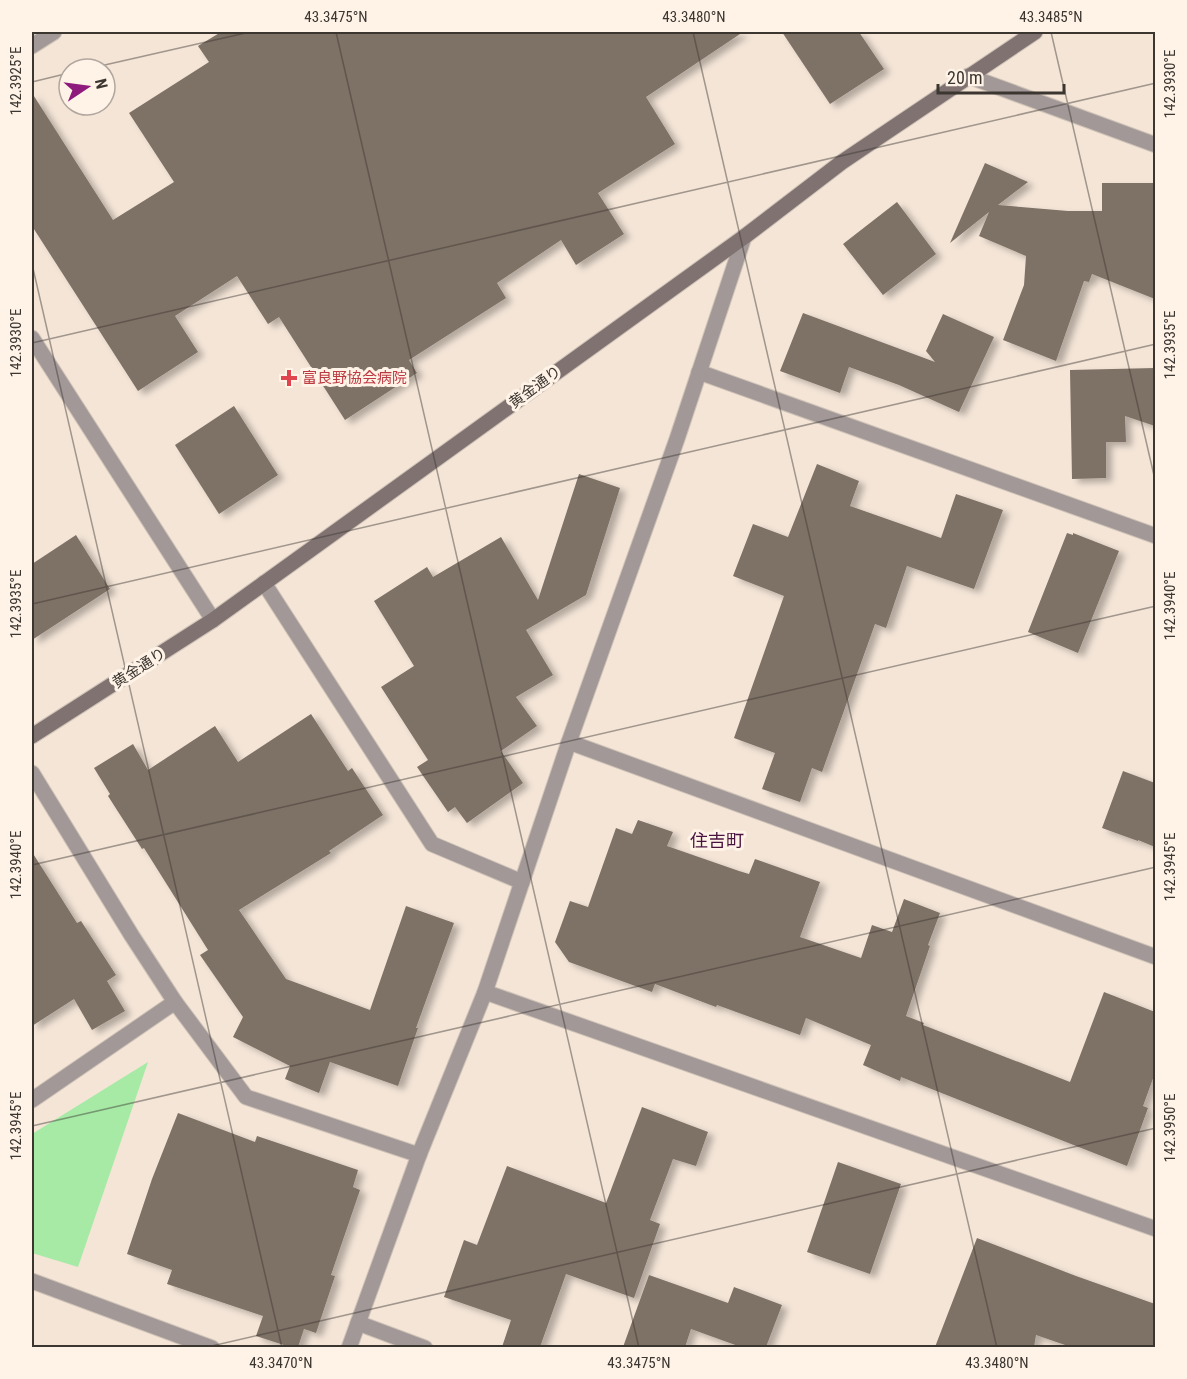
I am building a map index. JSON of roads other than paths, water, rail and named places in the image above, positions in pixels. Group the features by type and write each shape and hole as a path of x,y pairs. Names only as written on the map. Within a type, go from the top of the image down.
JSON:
{"street":[{"path":"32,46 54,32"},
{"name":"黄金通り","path":"32,736 213,620 744,237 842,162 1035,32"},
{"path":"968,76 1155,145"},
{"path":"349,1347 419,1155 485,992 569,742 677,439 744,237"},
{"path":"32,338 213,620"},
{"path":"699,372 1155,536"},
{"path":"264,583 432,844 522,882"},
{"path":"569,742 1155,957"},
{"path":"32,773 175,1002 246,1097 419,1155"},
{"path":"485,992 1155,1228"},
{"path":"32,1100 175,1002"},
{"path":"32,1281 212,1347"},
{"path":"358,1323 425,1347"}],"place":[{"name":"富良野協会病院","path":"289,378"}],"district":[{"name":"住吉町","path":"717,840"}]}
